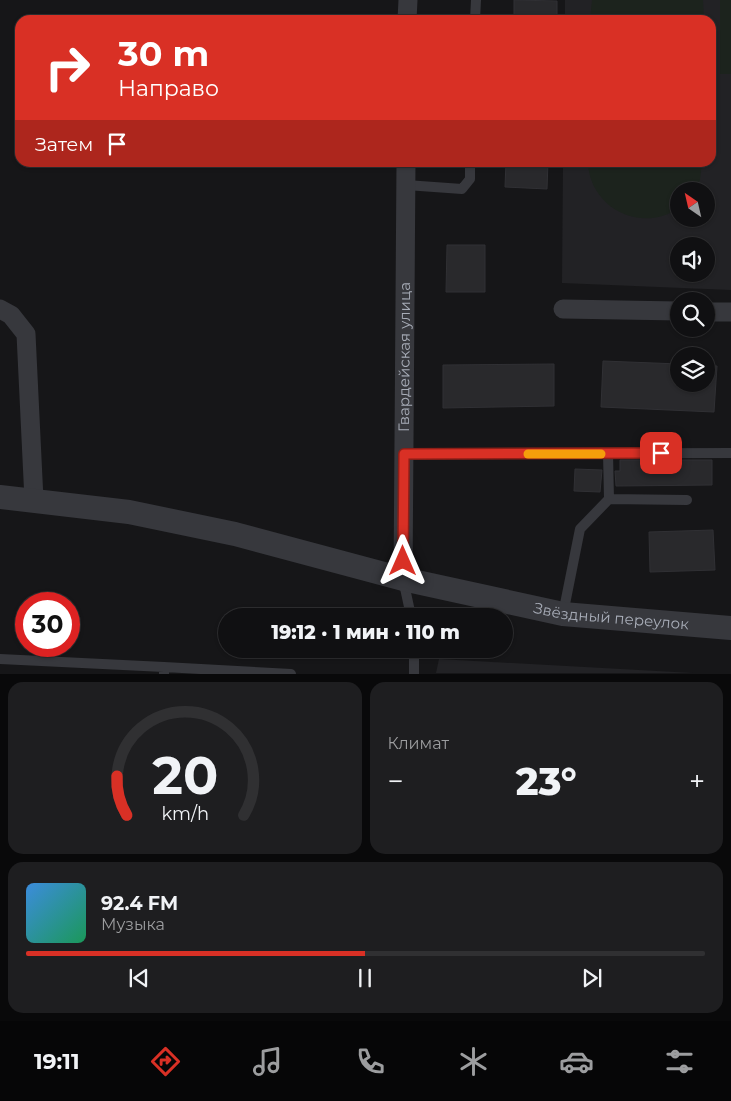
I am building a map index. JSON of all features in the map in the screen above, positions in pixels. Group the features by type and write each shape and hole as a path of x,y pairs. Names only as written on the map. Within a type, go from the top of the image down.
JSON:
{"street":[{"path":"407,15 408,0"},
{"name":"Гвардейская улица","path":"403,579 406,167"},
{"path":"0,309 11,315 26,334 34,500"},
{"path":"563,309 670,311"},
{"path":"715,312 731,312"},
{"name":"Звёздный переулок","path":"0,497 129,512 235,534 403,579 563,614 731,628"}],"lane":[{"path":"475,15 476,0"},
{"path":"406,185 462,189 470,179 470,167"},
{"path":"404,454 731,453"},
{"path":"563,614 580,529 609,499 608,454"},
{"path":"609,499 687,500"},
{"path":"403,579 409,608"},
{"path":"414,658 414,674"},
{"path":"0,659 164,670 292,674"}],"shaded area":[{"path":"565,0 731,0 731,290 562,283 563,167 716,167 716,15 565,15"},
{"path":"592,0 703,0 704,15 590,15"},
{"path":"720,0 731,0 731,74 720,74"},
{"path":"589,167 701,167 699,182 670,182 670,212 664,215 649,218 634,217 620,212 608,204 598,193 591,179"},
{"path":"439,659 693,673 436,673"}],"building":[{"path":"514,0 557,1 557,15 514,15"},
{"path":"506,167 548,167 547,189 505,187"},
{"path":"447,245 485,245 485,292 446,292"},
{"path":"603,361 670,364 670,392 715,392 715,366 717,366 714,412 601,407"},
{"path":"554,364 554,406 443,408 443,365"},
{"path":"620,460 712,460 712,485 616,486 615,471 620,471"},
{"path":"575,469 602,470 600,492 574,491"},
{"path":"713,530 715,570 650,572 649,532"}],"slow traffic":[{"path":"528,454 601,454"}],"route":[{"path":"403,561 404,454 661,453"}]}
